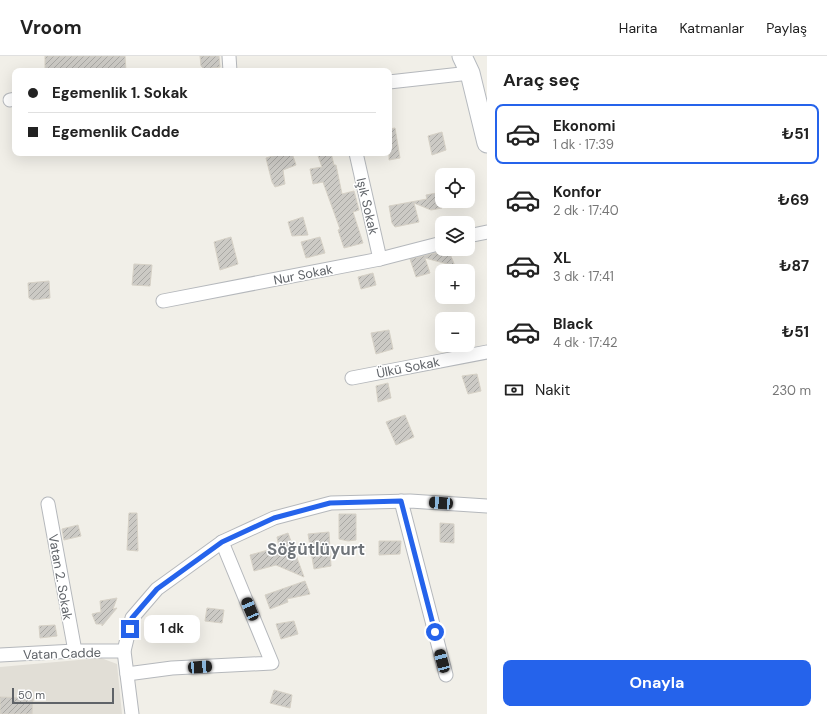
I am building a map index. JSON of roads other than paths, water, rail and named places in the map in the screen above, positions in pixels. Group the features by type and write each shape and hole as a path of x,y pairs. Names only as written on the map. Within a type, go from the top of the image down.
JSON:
{"street":[{"path":"229,56 230,68"},
{"path":"462,56 470,73 487,143"},
{"path":"392,82 470,73"},
{"name":"Işık Sokak","path":"357,156 380,259"},
{"path":"475,235 487,232"},
{"name":"Nur Sokak","path":"163,301 380,259 435,245"},
{"name":"Ülkü Sokak","path":"352,378 487,352"},
{"path":"401,501 446,675"},
{"path":"132,714 124,651 132,618 157,589 222,542 274,518 330,503 401,501 487,506"},
{"name":"Vatan 2. Sokak","path":"48,504 75,651"},
{"path":"127,674 172,668 272,663 222,542"},
{"name":"Vatan Cadde","path":"0,655 75,651 124,651"}],"district":[{"name":"Söğütlüyurt","path":"316,549"}]}
